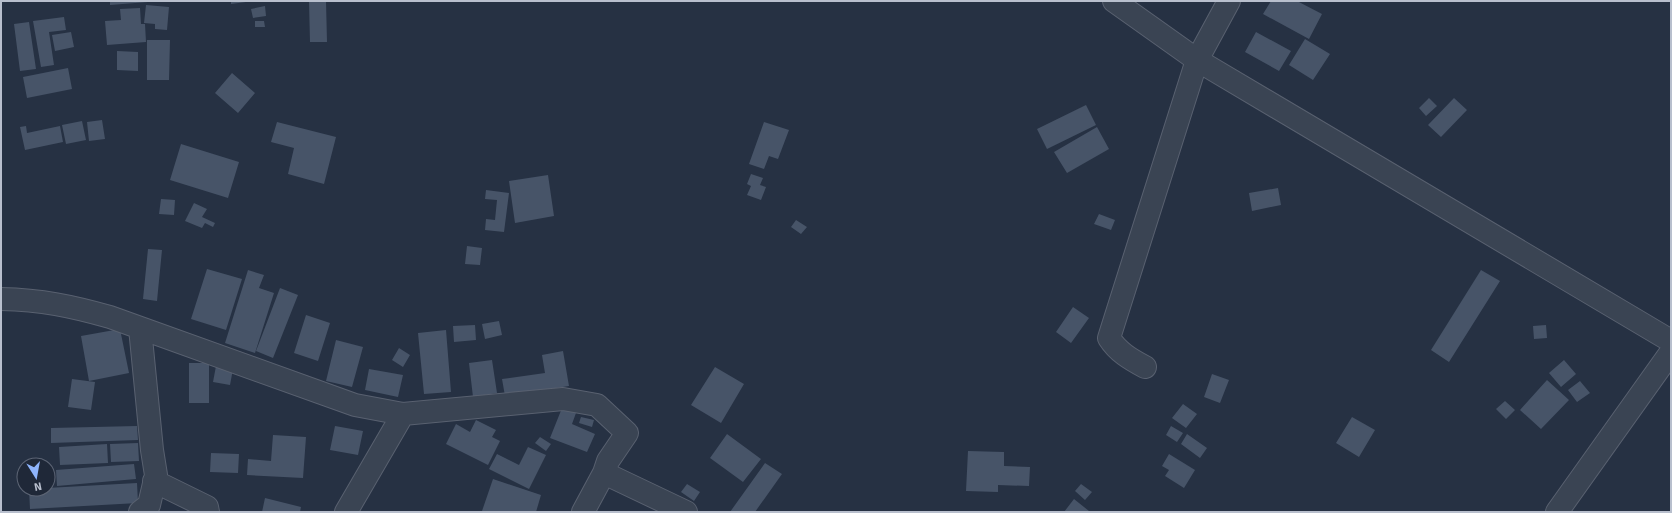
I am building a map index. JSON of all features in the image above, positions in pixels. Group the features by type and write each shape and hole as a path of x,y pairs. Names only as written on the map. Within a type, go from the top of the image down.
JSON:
{"street":[{"path":"1114,1 1197,60 1671,342"},
{"path":"1145,367 1128,358 1114,346 1109,338 1197,60 1229,1"},
{"path":"1,300 28,300 69,306 140,328 355,404 403,414 563,399 597,405 627,433 608,461 604,473 583,512"},
{"path":"140,328 152,450 156,475 149,505 140,512"},
{"path":"1557,512 1671,352"},
{"path":"346,512 403,414"},
{"path":"604,473 686,512"},
{"path":"154,481 207,507 208,512"}],"building":[{"path":"110,1 148,1 148,2 110,5"},
{"path":"231,1 246,1 246,2 231,4"},
{"path":"309,1 326,1 327,42 310,42"},
{"path":"1271,1 1297,1 1322,14 1309,39 1263,14"},
{"path":"146,5 169,7 167,30 155,29 155,24 144,23"},
{"path":"265,6 266,16 253,18 251,9"},
{"path":"140,8 141,24 145,24 146,42 107,45 105,21 121,20 120,9"},
{"path":"64,17 66,30 49,32 54,65 41,67 33,21"},
{"path":"255,21 264,21 265,27 255,27"},
{"path":"29,22 36,69 20,71 14,24"},
{"path":"71,32 74,47 55,51 52,35"},
{"path":"1256,32 1291,51 1279,71 1245,52"},
{"path":"1305,39 1330,54 1313,80 1289,65"},
{"path":"147,40 170,40 169,80 147,80"},
{"path":"117,51 138,52 138,71 117,70"},
{"path":"68,68 72,89 27,98 23,77"},
{"path":"232,73 255,93 238,113 215,93"},
{"path":"1429,98 1437,106 1426,116 1419,108"},
{"path":"1454,98 1467,110 1441,137 1428,125"},
{"path":"1086,105 1096,125 1047,149 1037,129"},
{"path":"102,120 105,139 89,141 87,122"},
{"path":"82,121 86,140 66,144 62,125"},
{"path":"277,122 336,137 324,184 288,174 294,148 271,142"},
{"path":"764,122 789,130 778,159 769,156 764,169 749,164"},
{"path":"26,126 27,133 60,126 63,142 25,150 20,127"},
{"path":"1097,127 1109,149 1067,173 1054,152"},
{"path":"181,144 239,162 228,198 170,180"},
{"path":"751,174 763,178 760,185 766,187 761,200 747,195 751,186 747,184"},
{"path":"548,175 554,216 515,223 509,181"},
{"path":"1278,188 1281,205 1252,211 1249,193"},
{"path":"486,190 509,193 504,232 485,230 486,219 495,220 497,200 485,199"},
{"path":"161,199 175,200 174,215 159,214"},
{"path":"194,203 207,209 202,217 215,223 213,227 205,223 202,228 185,221"},
{"path":"1099,214 1115,220 1111,230 1094,224"},
{"path":"796,220 807,227 801,234 791,227"},
{"path":"467,246 482,248 480,265 465,264"},
{"path":"148,249 162,250 157,301 143,299"},
{"path":"207,269 242,279 226,330 191,319"},
{"path":"248,270 264,275 259,288 274,293 255,353 225,343"},
{"path":"1481,270 1500,281 1449,362 1431,350"},
{"path":"280,288 298,295 273,358 256,351"},
{"path":"1073,307 1089,318 1071,343 1056,332"},
{"path":"306,315 330,323 318,361 294,353"},
{"path":"499,321 502,335 485,339 482,324"},
{"path":"475,325 476,340 454,342 453,326"},
{"path":"1546,325 1547,338 1534,339 1533,326"},
{"path":"120,329 129,373 89,381 81,336"},
{"path":"446,330 451,392 424,394 418,333"},
{"path":"336,340 363,347 352,387 326,381"},
{"path":"399,348 410,355 403,367 392,360"},
{"path":"563,351 569,386 505,396 502,379 545,373 542,355"},
{"path":"492,360 497,393 473,397 469,363"},
{"path":"1564,360 1576,374 1561,387 1549,373"},
{"path":"189,363 209,363 209,403 189,403"},
{"path":"216,366 233,369 230,385 213,382"},
{"path":"715,367 744,384 721,423 691,405"},
{"path":"369,369 403,375 398,397 365,390"},
{"path":"1212,374 1229,380 1220,403 1204,397"},
{"path":"72,379 95,382 91,410 68,407"},
{"path":"1547,380 1569,400 1541,429 1520,410"},
{"path":"1580,381 1590,393 1577,402 1568,390"},
{"path":"1505,401 1515,410 1506,419 1496,409"},
{"path":"1183,404 1197,414 1186,428 1172,418"},
{"path":"562,408 576,413 572,424 595,434 587,452 550,438"},
{"path":"581,417 594,420 592,427 579,423"},
{"path":"1352,417 1375,430 1359,457 1336,443"},
{"path":"476,420 496,430 492,437 500,441 488,465 446,444 456,424 470,432"},
{"path":"137,426 138,440 51,443 51,428"},
{"path":"335,426 363,431 358,455 330,450"},
{"path":"1171,426 1183,433 1177,442 1166,435"},
{"path":"727,434 761,459 743,482 710,458"},
{"path":"1187,434 1207,448 1200,458 1181,444"},
{"path":"273,435 306,437 303,478 247,475 248,459 271,461"},
{"path":"540,437 551,444 546,451 535,443"},
{"path":"138,443 139,461 111,462 110,444"},
{"path":"107,444 108,463 60,465 59,447"},
{"path":"528,447 546,455 529,489 489,469 497,454 519,465"},
{"path":"968,451 1004,452 1004,466 1030,467 1029,486 998,485 998,492 966,491"},
{"path":"211,453 239,454 238,473 210,472"},
{"path":"1169,454 1195,470 1184,488 1165,476 1169,470 1162,466"},
{"path":"765,463 782,474 755,512 730,512"},
{"path":"134,464 136,479 57,486 56,470"},
{"path":"493,479 541,495 536,512 482,511"},
{"path":"137,483 138,503 30,509 29,497 56,497 56,488"},
{"path":"687,484 700,492 694,501 681,492"},
{"path":"1081,484 1092,492 1085,500 1075,491"},
{"path":"265,498 301,507 300,512 262,512"},
{"path":"1074,499 1089,511 1089,512 1064,512"}]}
